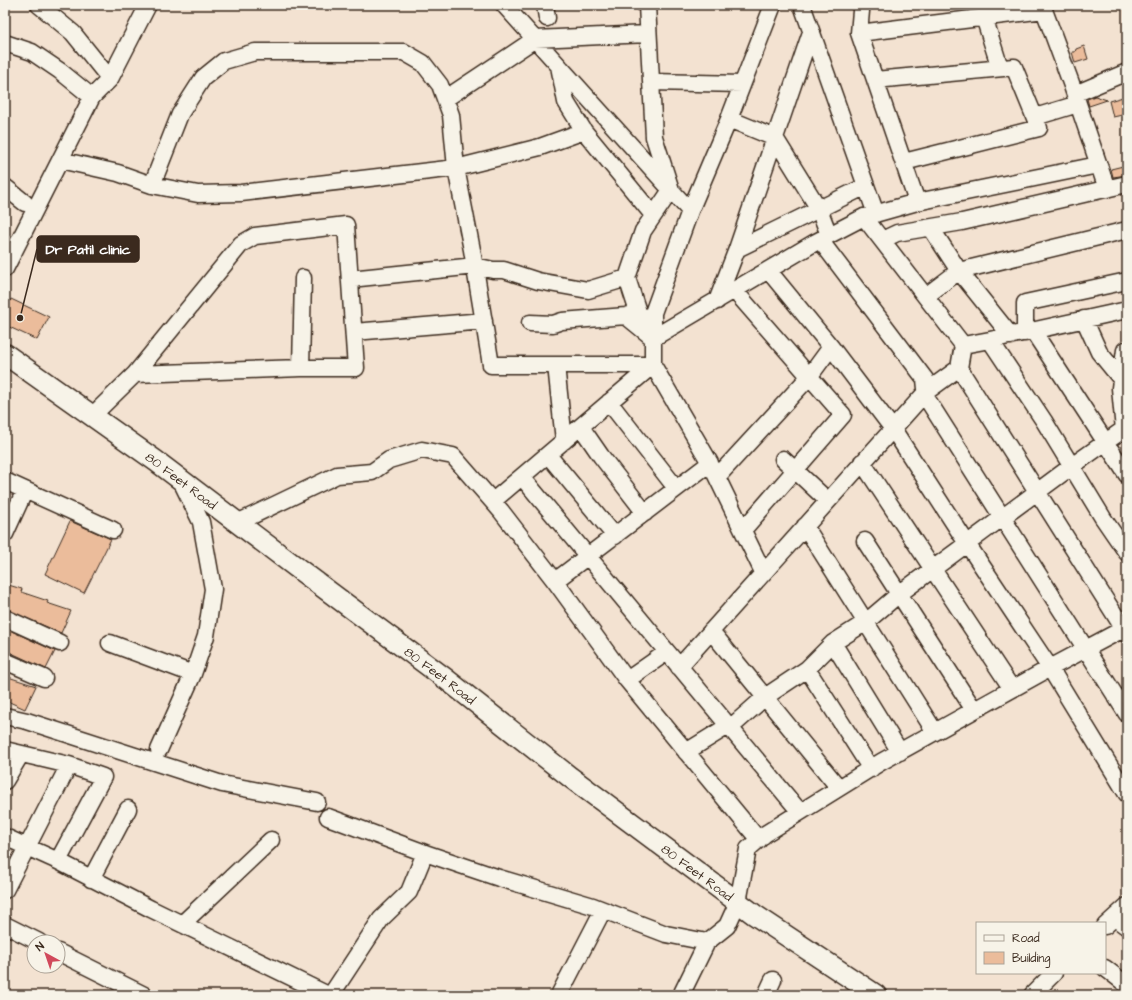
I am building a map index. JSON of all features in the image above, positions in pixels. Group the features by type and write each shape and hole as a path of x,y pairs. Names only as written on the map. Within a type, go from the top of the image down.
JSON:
{"main road":[{"name":"80 Feet Road","path":"5,354 182,481 446,679 570,777 755,915 876,995"}],"street":[{"path":"39,5 73,32 110,79"},
{"path":"5,270 92,97 110,79 148,5"},
{"path":"504,5 690,211"},
{"path":"647,5 654,136 671,190"},
{"path":"763,572 714,470 653,365 653,313 690,211 729,119 773,5"},
{"path":"681,995 707,942 727,926 738,902 748,849 765,834 871,768 1050,668 1126,630 959,368 963,345 882,240 870,215 866,186 802,5"},
{"path":"859,33 984,17 1022,8 1044,10 1077,99 1106,189"},
{"path":"861,11 859,33 917,202"},
{"path":"984,17 1000,68"},
{"path":"717,301 737,249 811,32"},
{"path":"445,99 535,39 648,34"},
{"path":"5,43 32,52 60,71 92,97"},
{"path":"152,185 180,114 203,78 224,61 255,52 404,52 423,63 440,85 451,115 456,168 475,266 491,365 653,365"},
{"path":"559,66 566,102 584,132 653,215"},
{"path":"875,80 1014,67 1039,128 904,162"},
{"path":"1035,117 1077,99 1127,72"},
{"path":"651,82 742,84"},
{"path":"729,119 775,138 819,209 824,238 925,379 927,399 1127,714"},
{"path":"60,160 118,173 152,185 198,194 241,193 456,168 540,147 584,132"},
{"path":"653,334 717,301 824,238 870,215 917,202 1098,165"},
{"path":"882,240 897,233 931,228 1014,211 1127,184"},
{"path":"5,186 25,203"},
{"path":"737,249 866,186"},
{"path":"653,334 632,314 627,278 643,231 671,190"},
{"path":"92,416 135,374 241,244 255,236 346,225 356,368 301,368 135,374"},
{"path":"931,228 958,271 1023,333 1105,442 1127,475"},
{"path":"926,296 958,271 1127,230"},
{"path":"350,279 475,266 493,270 504,270 538,281 588,290 627,278"},
{"path":"768,270 831,347 893,429 1050,668 1127,794"},
{"path":"301,368 303,278"},
{"path":"1023,333 1025,303 1127,281"},
{"path":"734,290 843,415 789,465 743,530"},
{"path":"963,345 1127,310"},
{"path":"530,323 554,324 562,321 632,314"},
{"path":"1084,319 1099,352 1121,379"},
{"path":"354,332 484,321"},
{"path":"990,340 1072,466 1121,532 1127,553"},
{"path":"555,581 676,488 714,470 809,377 831,347"},
{"path":"686,752 728,726 730,728 765,697 807,669 832,643 866,622 899,594 968,545 1002,518 1125,428 1120,388 1124,350"},
{"path":"556,365 564,441"},
{"path":"493,501 653,365"},
{"path":"679,667 926,392 959,368"},
{"path":"610,402 676,488"},
{"path":"580,427 644,513"},
{"path":"237,523 337,475 372,472 389,460 422,450 453,456 493,501 555,581 627,680 759,840"},
{"path":"548,454 615,536"},
{"path":"862,462 1012,689"},
{"path":"789,465 828,501"},
{"path":"522,477 800,812"},
{"path":"5,481 113,530"},
{"path":"159,750 193,674 206,636 213,589 201,522 182,481"},
{"path":"5,534 25,490"},
{"path":"805,526 935,732"},
{"path":"864,542 974,710"},
{"path":"5,618 60,642"},
{"path":"711,631 839,788"},
{"path":"110,643 193,674"},
{"path":"832,643 900,752"},
{"path":"627,680 667,652"},
{"path":"5,661 44,678"},
{"path":"807,669 871,768"},
{"path":"5,716 27,721 222,784 317,802"},
{"path":"5,750 69,765 103,777 58,861"},
{"path":"5,781 21,754"},
{"path":"5,890 28,848 69,765"},
{"path":"91,879 128,809"},
{"path":"328,816 425,853 603,910 666,934 707,942"},
{"path":"5,837 58,861 182,924 329,995 381,919 409,892 425,853"},
{"path":"182,924 271,840"},
{"path":"1116,923 1127,906"},
{"path":"559,995 603,910"},
{"path":"5,925 26,936"},
{"path":"66,956 144,995"},
{"path":"1106,969 1127,985"},
{"path":"1038,994 1053,974"},
{"path":"766,995 774,980"}],"building":[{"path":"1084,46 1088,59 1075,63 1072,52 1075,52 1076,49"},
{"path":"1095,96 1107,100 1089,106 1087,99"},
{"path":"1123,97 1127,114 1113,117 1109,101"},
{"path":"1127,165 1127,175 1113,177 1111,169"},
{"path":"11,299 49,317 37,340 5,325 5,310"},
{"path":"70,521 111,539 84,593 45,574"},
{"path":"5,584 22,589 21,592 71,611 61,633 5,609"},
{"path":"5,628 55,651 46,669 5,650"},
{"path":"5,676 36,686 25,709 5,700"}],"place":[{"name":"Dr Patil clinic","path":"20,318"}]}
